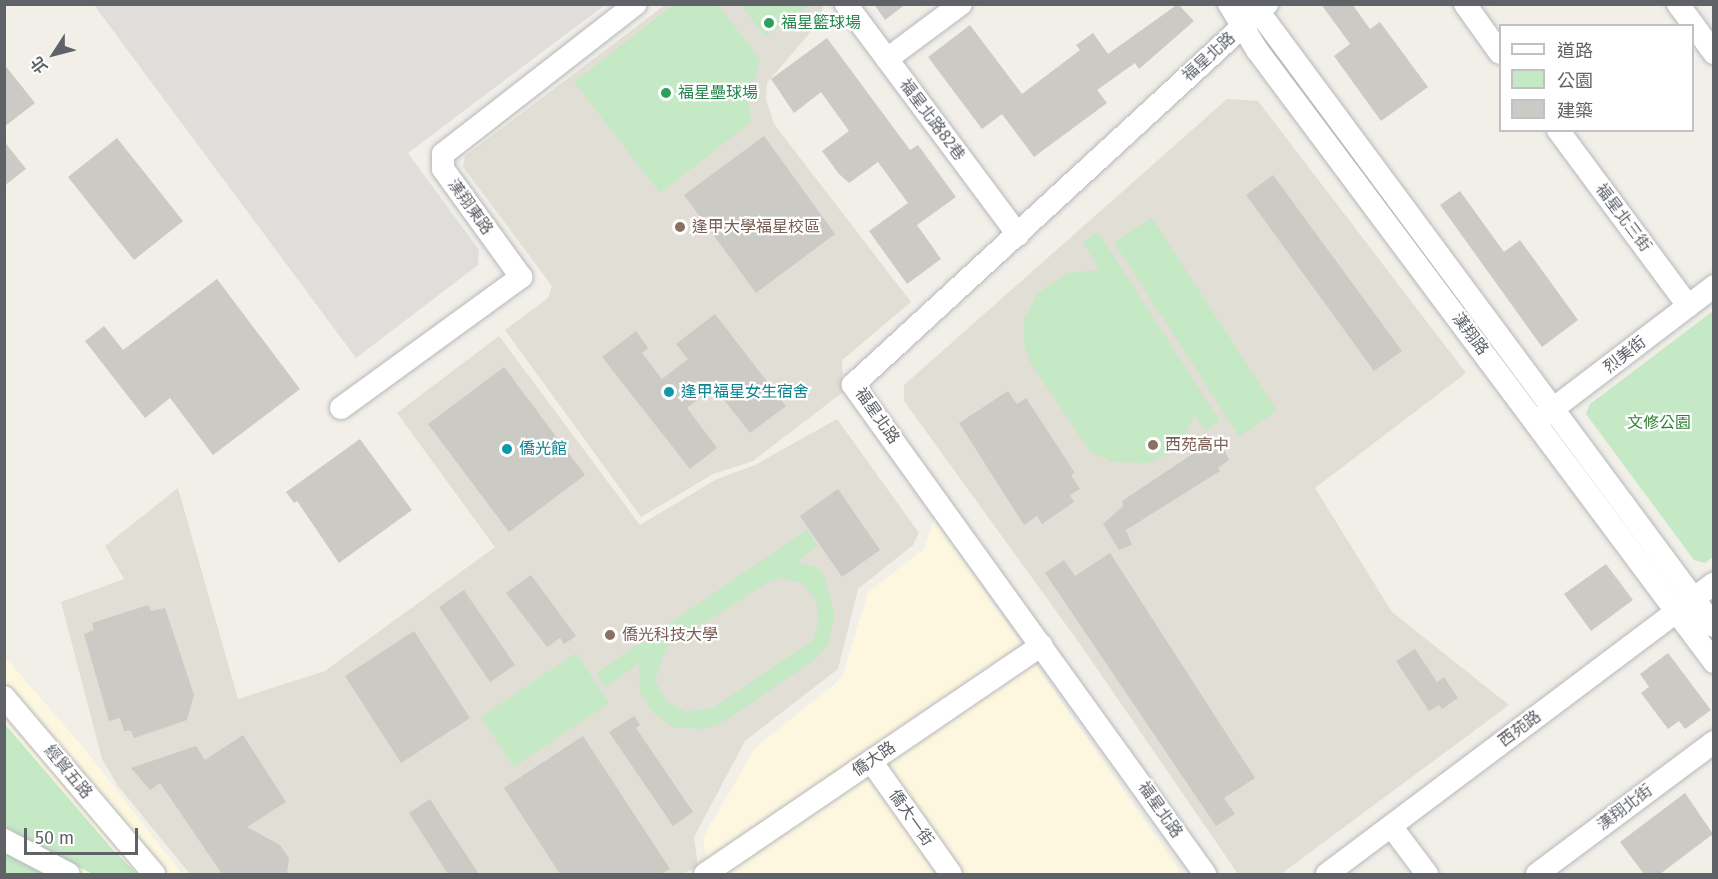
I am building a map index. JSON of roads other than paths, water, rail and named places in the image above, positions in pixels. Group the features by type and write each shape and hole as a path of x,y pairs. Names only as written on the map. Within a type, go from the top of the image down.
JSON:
{"street":[{"name":"漢翔東路","path":"341,408 521,277 442,169 443,154 636,4"},
{"name":"福星北路82巷","path":"846,4 1018,235"},
{"path":"887,59 961,4"},
{"name":"漢翔路","path":"1229,4 1255,12 1544,416 1684,605 1713,662"},
{"path":"1465,4 1499,52"},
{"path":"1678,4 1692,24"},
{"name":"福星北路","path":"1205,874 853,385 1018,235 1255,12"},
{"path":"1694,26 1713,53"},
{"name":"福星北三街","path":"1559,132 1688,306"},
{"name":"烈美街","path":"1544,416 1713,286"},
{"name":"西苑路","path":"1327,874 1713,583"},
{"name":"漢翔路","path":"1684,605 1713,626"},
{"name":"僑大路","path":"705,874 1042,645"},
{"name":"經貿五路","path":"4,697 151,872"},
{"name":"漢翔北街","path":"1537,874 1713,742"},
{"name":"僑大一街","path":"871,761 951,874"},
{"path":"1391,826 1427,874"},
{"path":"4,840 69,874"}],"place":[{"name":"福星籃球場","path":"769,23"},
{"name":"福星壘球場","path":"666,93"},
{"name":"逢甲大學福星校區","path":"680,227"},
{"name":"逢甲福星女生宿舍","path":"669,392"},
{"name":"西苑高中","path":"1153,445"},
{"name":"僑光館","path":"507,449"},
{"name":"僑光科技大學","path":"610,635"}],"park label":[{"name":"文修公園","path":"1659,423"}]}
